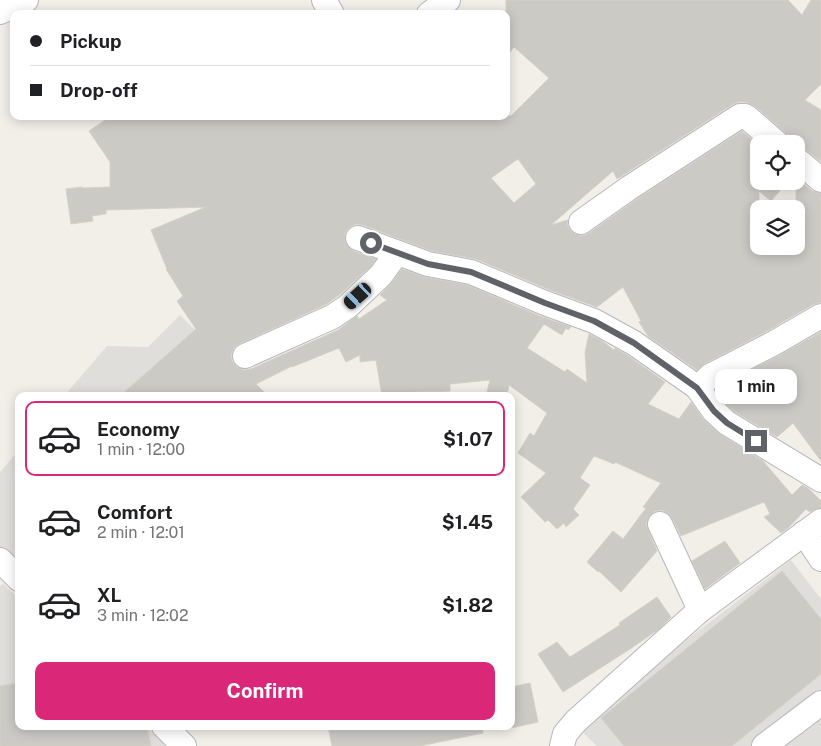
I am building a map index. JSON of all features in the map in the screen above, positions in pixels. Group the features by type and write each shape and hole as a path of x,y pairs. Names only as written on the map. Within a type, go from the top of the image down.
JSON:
{"street":[{"path":"0,12 26,0"},
{"path":"434,10 448,0"},
{"path":"582,222 629,188 740,116 748,118 768,135"},
{"path":"805,167 821,180"},
{"path":"358,238 428,264 471,272 594,321 634,343 697,388 714,411 727,423 821,480"},
{"path":"245,356 332,316 347,307 381,275 398,253"},
{"path":"697,388 710,376 821,316"},
{"path":"660,524 700,610"},
{"path":"562,746 565,734 576,721 700,610 812,527 821,559"},
{"path":"0,560 15,575"},
{"path":"764,746 821,703"},
{"path":"168,730 184,746"}],"shaded area":[{"path":"180,315 258,392 67,392 107,346 148,347"},
{"path":"15,455 15,566 0,551 0,472"},
{"path":"791,560 821,599 821,746 597,746 575,725"},
{"path":"3,584 15,595 15,730 150,730 166,746 0,746 0,586"}],"building":[{"path":"506,0 788,0 802,15 811,0 821,0 821,84 805,100 821,110 821,162 805,149 805,135 788,135 756,107 746,102 739,102 733,104 617,179 613,171 551,225 568,220 567,224 570,230 575,234 582,236 589,233 637,199 742,131 750,138 750,190 780,190 772,200 759,191 759,200 750,200 750,255 805,255 805,200 796,200 796,190 805,190 805,185 812,191 821,193 821,302 814,304 704,364 697,370 648,336 639,322 641,321 623,287 597,307 550,290 476,259 432,251 356,224 345,233 345,241 353,251 376,259 371,266 338,296 325,305 239,344 234,348 231,355 232,361 237,367 244,370 251,369 338,330 357,316 359,319 387,300 380,295 402,269 425,277 467,285 571,327 568,330 566,328 562,335 544,324 527,348 565,372 567,369 587,383 585,352 589,334 614,350 615,348 627,355 665,382 648,404 679,419 691,402 703,419 718,433 763,461 792,495 802,485 821,501 821,508 810,512 806,509 781,533 764,517 770,514 764,502 681,536 668,513 662,510 655,511 646,523 657,551 621,592 587,562 613,531 623,539 646,508 643,507 661,483 615,462 614,464 594,456 580,478 590,485 573,509 579,515 566,527 564,523 557,529 548,520 545,522 521,497 546,473 518,453 530,433 534,436 547,413 509,385 508,392 487,392 490,380 450,384 450,391 381,392 376,360 360,362 360,355 346,362 339,348 292,366 256,384 264,392 125,392 196,329 177,301 183,296 166,269 151,230 206,207 106,210 106,214 92,216 93,221 71,224 66,189 110,187 110,162 89,131 105,120 510,120 510,116 549,78 514,47 510,52 510,10 506,10","holes":["518,159 536,184 514,203 491,178"]},
{"path":"821,332 821,461 793,423 777,437 735,412 724,402 716,390 718,387"},
{"path":"725,541 740,563 705,589 692,561"},
{"path":"782,571 821,619 821,674 732,746 624,746 601,718"},
{"path":"657,597 671,617 659,629 563,692 538,654 557,642 570,657 620,625 619,623"},
{"path":"530,683 538,722 515,727 515,686"},
{"path":"15,684 15,730 148,730 151,746 0,746 0,686"},
{"path":"329,730 483,730 483,733 420,746 332,746"}],"route":[{"path":"371,243 428,264 471,272 594,321 634,343 697,388 714,411 727,423 756,441"}]}
